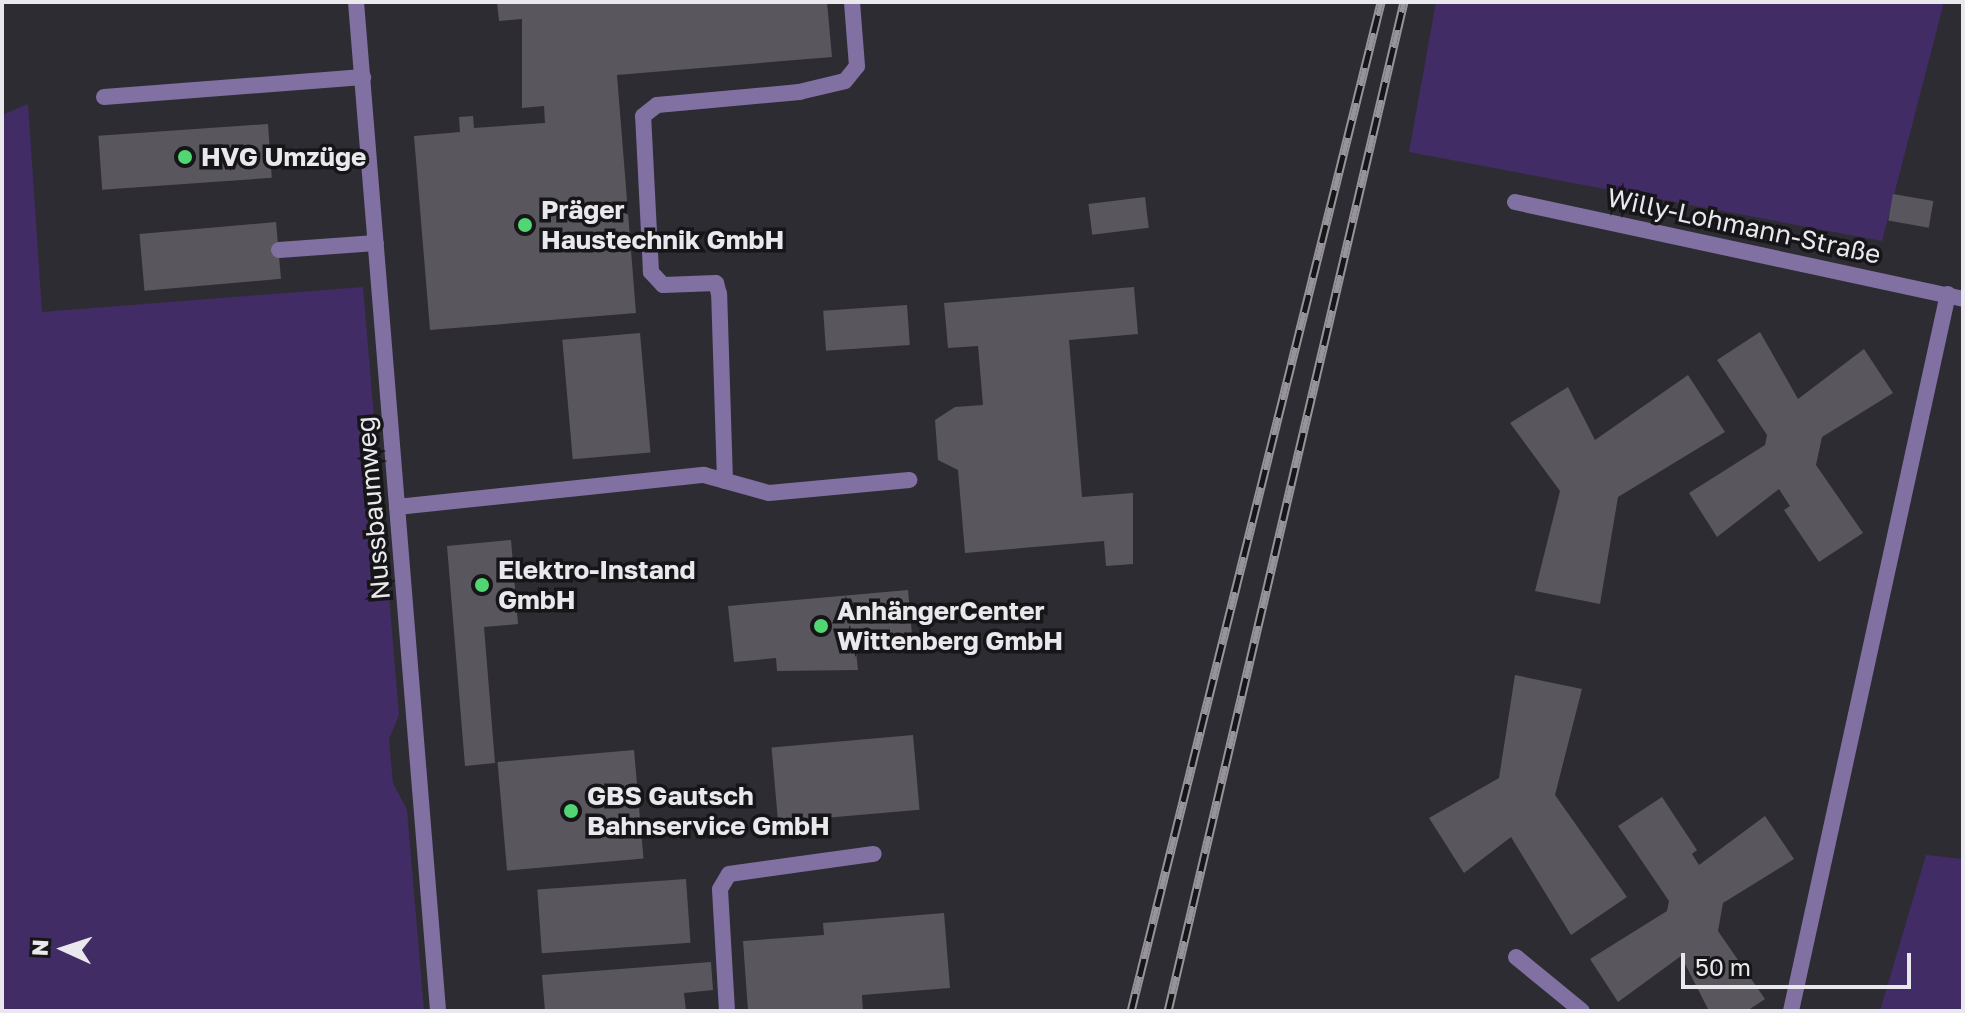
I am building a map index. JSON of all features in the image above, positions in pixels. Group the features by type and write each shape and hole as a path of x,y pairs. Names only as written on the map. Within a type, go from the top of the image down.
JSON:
{"street":[{"name":"Nussbaumweg","path":"356,2 438,1011"},
{"path":"725,481 719,294 716,283 663,285 651,272 643,116 657,105 799,92 845,81 857,66 852,2"},
{"path":"104,97 363,77"},
{"name":"Willy-Lohmann-Straße","path":"1515,202 1956,297"},
{"path":"279,250 376,243"},
{"path":"1791,1011 1956,297"},
{"path":"397,507 704,475 769,493 909,480"},
{"path":"727,1011 720,889 729,874 874,854"},
{"path":"1516,957 1582,1011"}],"shaded area":[{"path":"1436,2 1944,2 1882,241 1409,152"},
{"path":"28,104 42,312 363,287 399,715 389,739 393,783 407,810 424,1011 2,1011 2,115"},
{"path":"1926,855 1963,859 1963,1011 1880,1011"}],"building":[{"name":"Präger Haustechnik GmbH","path":"497,2 827,2 832,57 617,75 636,313 430,330 414,136 460,132 459,117 473,116 474,128 545,123 544,106 522,108 522,19 499,21"},
{"name":"HVG Umzüge","path":"268,124 272,178 102,190 98,136"},
{"path":"1893,194 1933,201 1929,228 1888,221"},
{"path":"1145,197 1149,228 1092,235 1088,204"},
{"path":"276,222 281,279 144,291 140,234"},
{"path":"1134,287 1138,334 1069,340 1082,497 1133,493 1133,564 1106,566 1104,541 965,553 958,470 938,460 935,420 955,407 983,405 978,346 948,348 944,303"},
{"path":"907,305 910,345 826,351 823,311"},
{"path":"1760,332 1798,399 1864,349 1893,393 1822,437 1816,465 1863,533 1819,562 1784,510 1790,506 1779,489 1717,537 1689,493 1765,445 1767,435 1717,360"},
{"path":"640,333 650,453 573,459 562,340"},
{"path":"1688,375 1725,432 1618,497 1600,604 1535,591 1560,491 1510,423 1568,387 1595,440"},
{"path":"511,540 518,624 484,627 495,763 465,766 447,546"},
{"name":"AnhängerCenter Wittenberg GmbH","path":"908,590 913,646 856,651 858,670 777,671 776,658 734,662 728,606"},
{"path":"1515,675 1582,689 1555,795 1627,897 1571,935 1511,837 1464,873 1429,818 1499,778"},
{"path":"913,735 920,810 778,822 772,747"},
{"name":"GBS Gautsch Bahnservice GmbH","path":"634,750 643,859 507,871 498,762"},
{"path":"1662,797 1697,850 1692,854 1699,865 1765,816 1794,859 1723,903 1718,931 1765,999 1747,1011 1709,1011 1681,956 1618,1002 1590,959 1667,911 1669,901 1618,826"},
{"path":"686,879 690,943 542,953 537,889"},
{"path":"944,913 950,988 862,995 863,1011 748,1011 743,941 824,935 823,923"},
{"path":"711,962 713,990 684,993 686,1011 545,1011 542,975"}],"railway":[{"path":"1131,1011 1381,2"},
{"path":"1168,1011 1404,2"}],"place":[{"name":"HVG Umzüge","path":"185,157"},
{"name":"Präger Haustechnik GmbH","path":"525,225"},
{"name":"Elektro-Instand GmbH","path":"482,585"},
{"name":"AnhängerCenter Wittenberg GmbH","path":"821,626"},
{"name":"GBS Gautsch Bahnservice GmbH","path":"571,811"}]}
